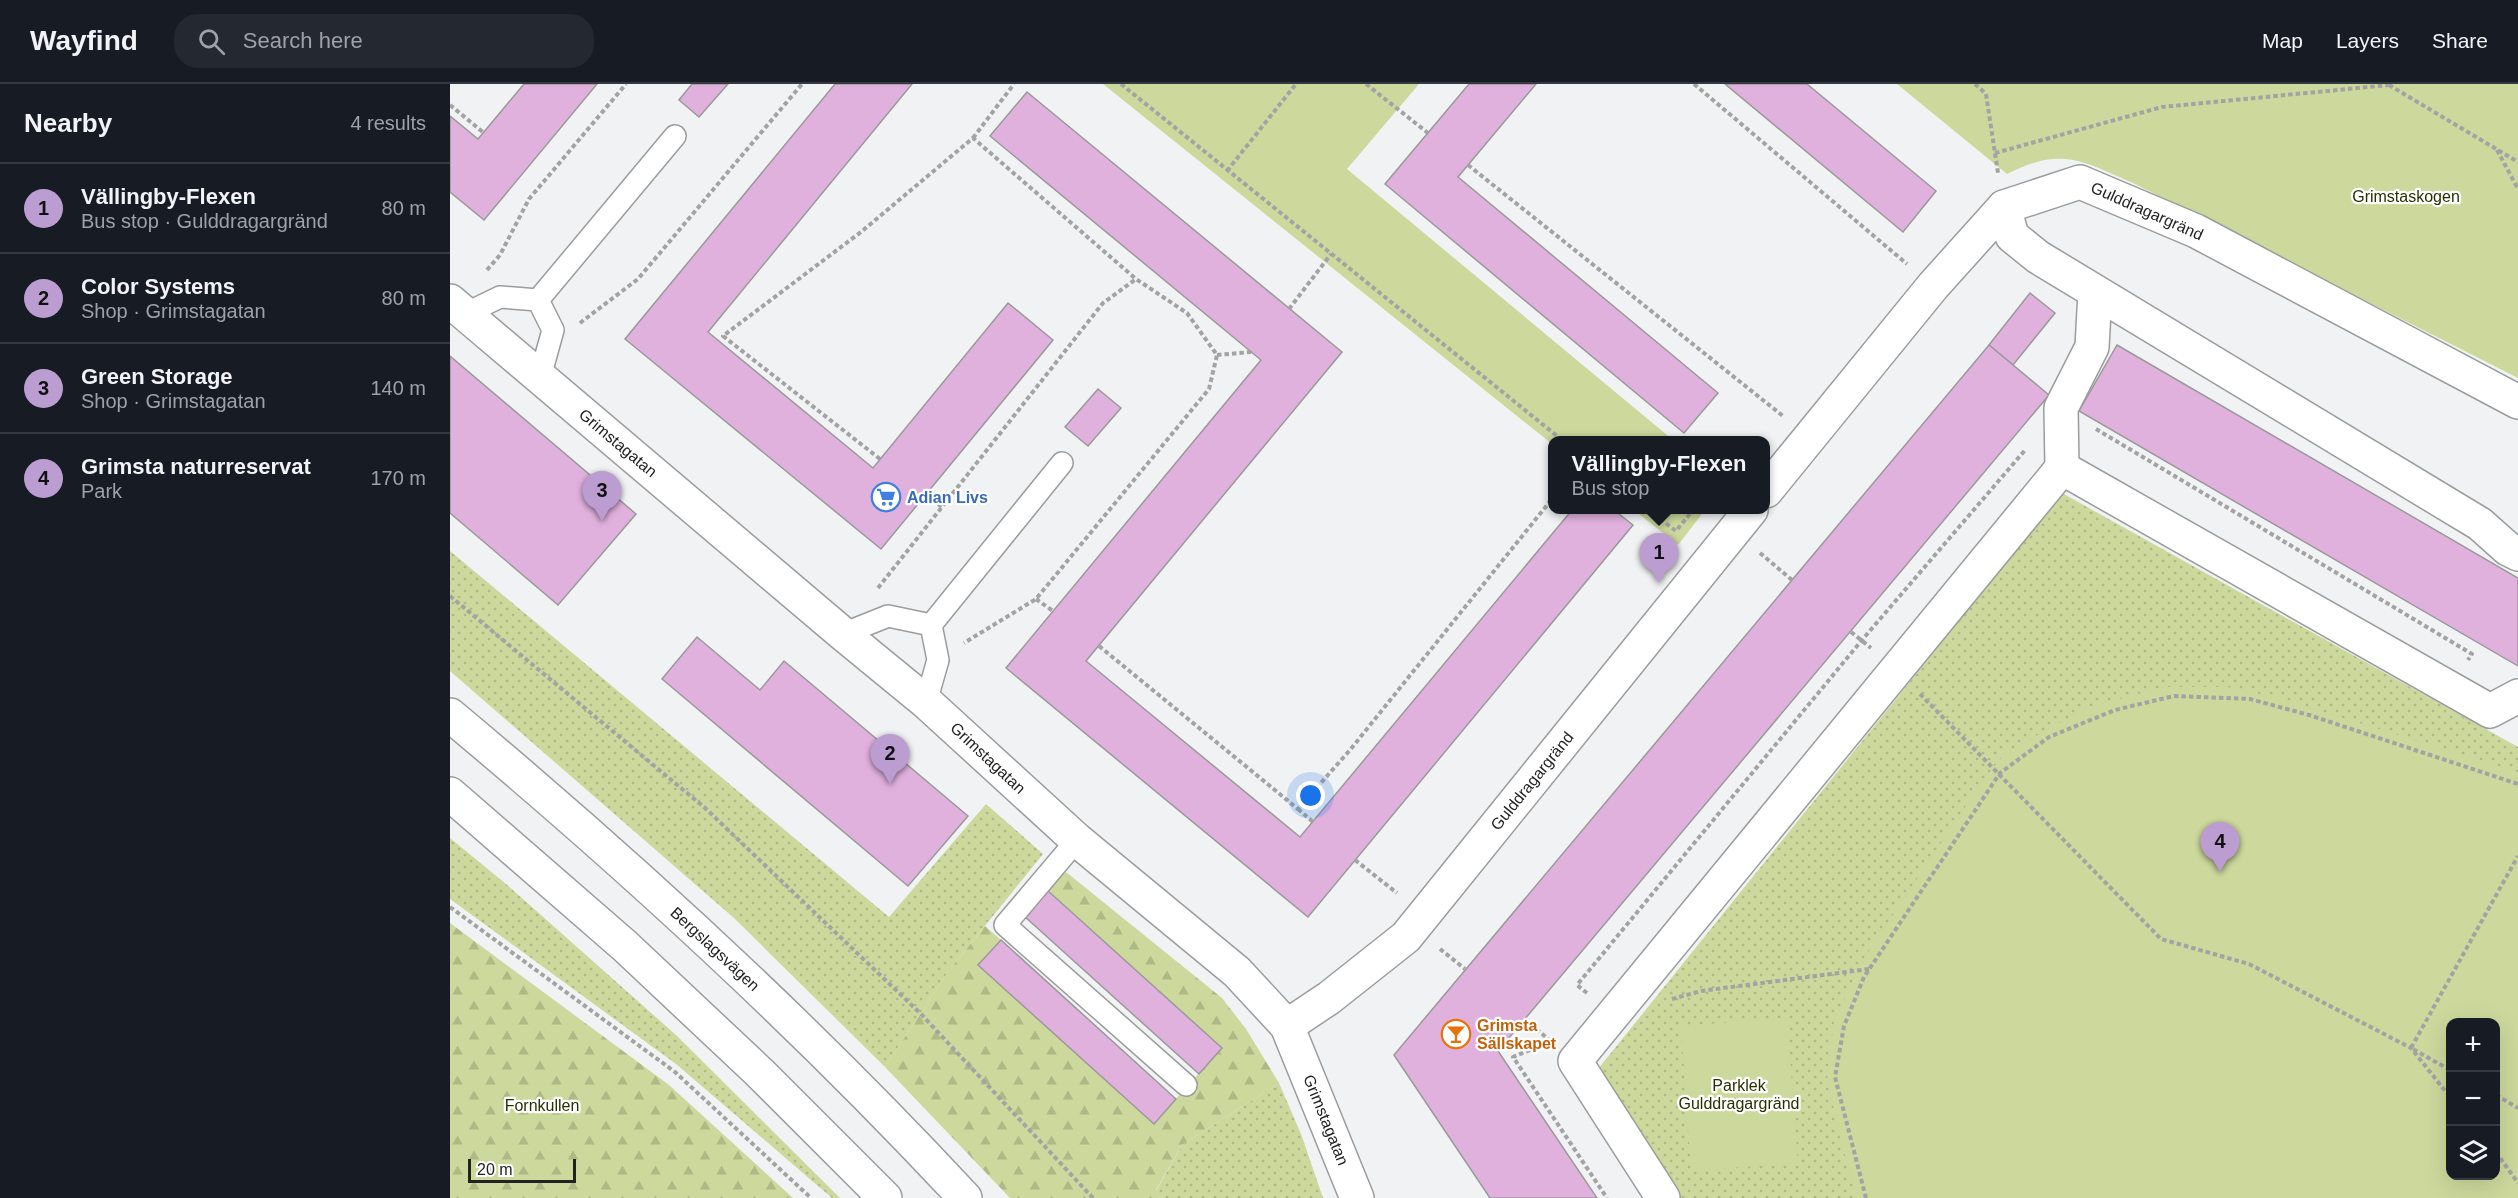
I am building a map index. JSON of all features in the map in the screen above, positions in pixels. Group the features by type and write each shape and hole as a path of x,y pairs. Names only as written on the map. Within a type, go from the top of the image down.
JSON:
{"street":[{"name":"Gulddragargränd","path":"1770,486 1933,286 2004,207 2080,182 2196,231 2518,402"},
{"path":"2004,207 2012,236 2038,257 2480,524 2508,549 2518,554"},
{"path":"1663,1198 1575,1061 2062,468 2061,408 2092,347 2095,292"},
{"name":"Grimstagatan","path":"457,307 926,702 1077,840 1237,972 1287,1026 1357,1198"},
{"path":"2062,468 2490,711 2518,696"},
{"name":"Gulddragargränd","path":"1287,1026 1329,998 1406,938 1430,929 1748,514"},
{"name":"Bergslagsvägen","path":"450,716 521,775 650,889 798,1027 965,1198"},
{"path":"450,794 625,946 760,1073 885,1198"}],"lane":[{"path":"538,300 675,136"},
{"path":"457,307 500,297 538,300"},
{"path":"538,300 553,330 540,377"},
{"path":"931,625 1062,464"},
{"path":"843,634 888,616 931,625"},
{"path":"926,702 938,660 931,625"},
{"path":"1077,840 1005,925 1186,1085"}],"path":[{"path":"457,307 500,255 530,200 626,84"},
{"path":"578,325 638,279 802,84"},
{"path":"880,459 723,336 861,232 973,138 1014,84"},
{"path":"1121,84 1556,436"},
{"path":"1227,171 1296,84"},
{"path":"1366,84 1428,133"},
{"path":"1694,84 1933,286"},
{"path":"1976,84 1986,94 2004,207"},
{"path":"1995,153 2162,107 2388,84 2518,162"},
{"path":"450,105 483,133"},
{"path":"973,138 1136,279"},
{"path":"2497,149 2518,189"},
{"path":"1468,165 1809,438"},
{"path":"1289,309 1331,254"},
{"path":"1217,355 1251,352"},
{"path":"2061,408 2472,654 2452,690"},
{"path":"926,495 942,507"},
{"path":"1298,809 1350,750 1548,504"},
{"path":"1653,514 1676,531 1690,514"},
{"path":"1757,550 1792,580"},
{"path":"450,596 705,808 921,1014 1092,1198"},
{"path":"1036,599 1053,611"},
{"path":"1851,632 1896,670 2000,772 2161,939 2249,964 2446,1067"},
{"path":"1099,646 1313,822"},
{"path":"1866,1198 1835,1077 1844,1026 1870,969 2000,772 2049,737 2115,710 2174,696 2250,699 2320,719 2518,784"},
{"path":"2411,1048 2518,856"},
{"path":"1355,860 1430,929 1465,969"},
{"path":"450,907 675,1072 811,1198"},
{"path":"1670,1000 1701,991 1870,969"},
{"path":"2411,1048 2446,1091"},
{"path":"2500,1097 2518,1108"},
{"path":"2500,1158 2518,1183"}],"green space":[{"path":"1103,84 1419,84 1347,169 1668,436 1548,436 1548,441"},
{"name":"Grimstaskogen","path":"1897,84 2518,84 2518,378 2100,168 2072,160 2058,159 2026,165 2007,174"},
{"path":"2062,493 2518,747 2518,1198 1671,1198 1594,1074"},
{"path":"1639,514 1702,514 1678,545"},
{"path":"450,551 889,917 986,804 1043,854 950,969 885,1067 734,918 450,671"},
{"path":"2163,687 2227,687 2279,698 2518,772 2518,1198 1857,1198 1838,1130 1827,1075 1834,1022 1860,964 1983,780 2006,752 2087,708"},
{"path":"450,838 506,884 676,1035 840,1198 832,1198 676,1064 450,899"},
{"path":"1066,872 1222,998 1246,1029 1279,1083 1182,1145 1156,1190 1160,1198 1010,1198 885,1067 950,969 985,926 1001,940 978,965 1154,1123 1222,1048 1047,890"},
{"name":"Fornkullen","path":"450,923 669,1085 793,1198 450,1198"},
{"name":"Parklek Gulddragargränd","path":"1787,1018 1798,1163 1691,1171 1681,1026"},
{"path":"1279,1083 1301,1134 1323,1198 1160,1198 1156,1191 1182,1145"}],"building":[{"path":"524,84 597,84 484,220 450,192 450,116 478,139"},
{"path":"692,84 728,84 699,117 679,100"},
{"path":"835,84 912,84 708,332 873,468 1008,303 1053,340 881,549 625,339"},
{"path":"1469,84 1536,84 1458,177 1718,393 1684,433 1385,184"},
{"path":"1725,84 1807,84 1936,191 1903,232"},
{"path":"1027,92 1342,352 1086,661 1300,837 1569,514 1619,514 1633,525 1308,917 1006,668 1261,360 990,136"},
{"path":"2030,293 2055,313 2013,365 1989,345"},
{"path":"1989,345 2049,395 1498,1051 1597,1198 1490,1198 1394,1055"},
{"path":"2117,345 2518,578 2518,666 2079,411"},
{"path":"450,356 636,514 558,605 450,513"},
{"path":"1098,389 1121,408 1088,446 1065,427"},
{"path":"697,637 760,690 784,661 968,816 908,886 662,679"},
{"path":"1047,890 1222,1048 1199,1074 1024,916"},
{"path":"1001,940 1176,1099 1154,1124 978,965"}],"place":[{"name":"Adian Livs","path":"886,497"},
{"name":"Green Storage","path":"602,521"},
{"name":"Vällingby-Flexen","path":"1659,583"},
{"name":"Color Systems","path":"890,784"},
{"name":"Grimsta naturreservat","path":"2220,872"},
{"name":"Grimsta Sällskapet","path":"1456,1034"}]}
